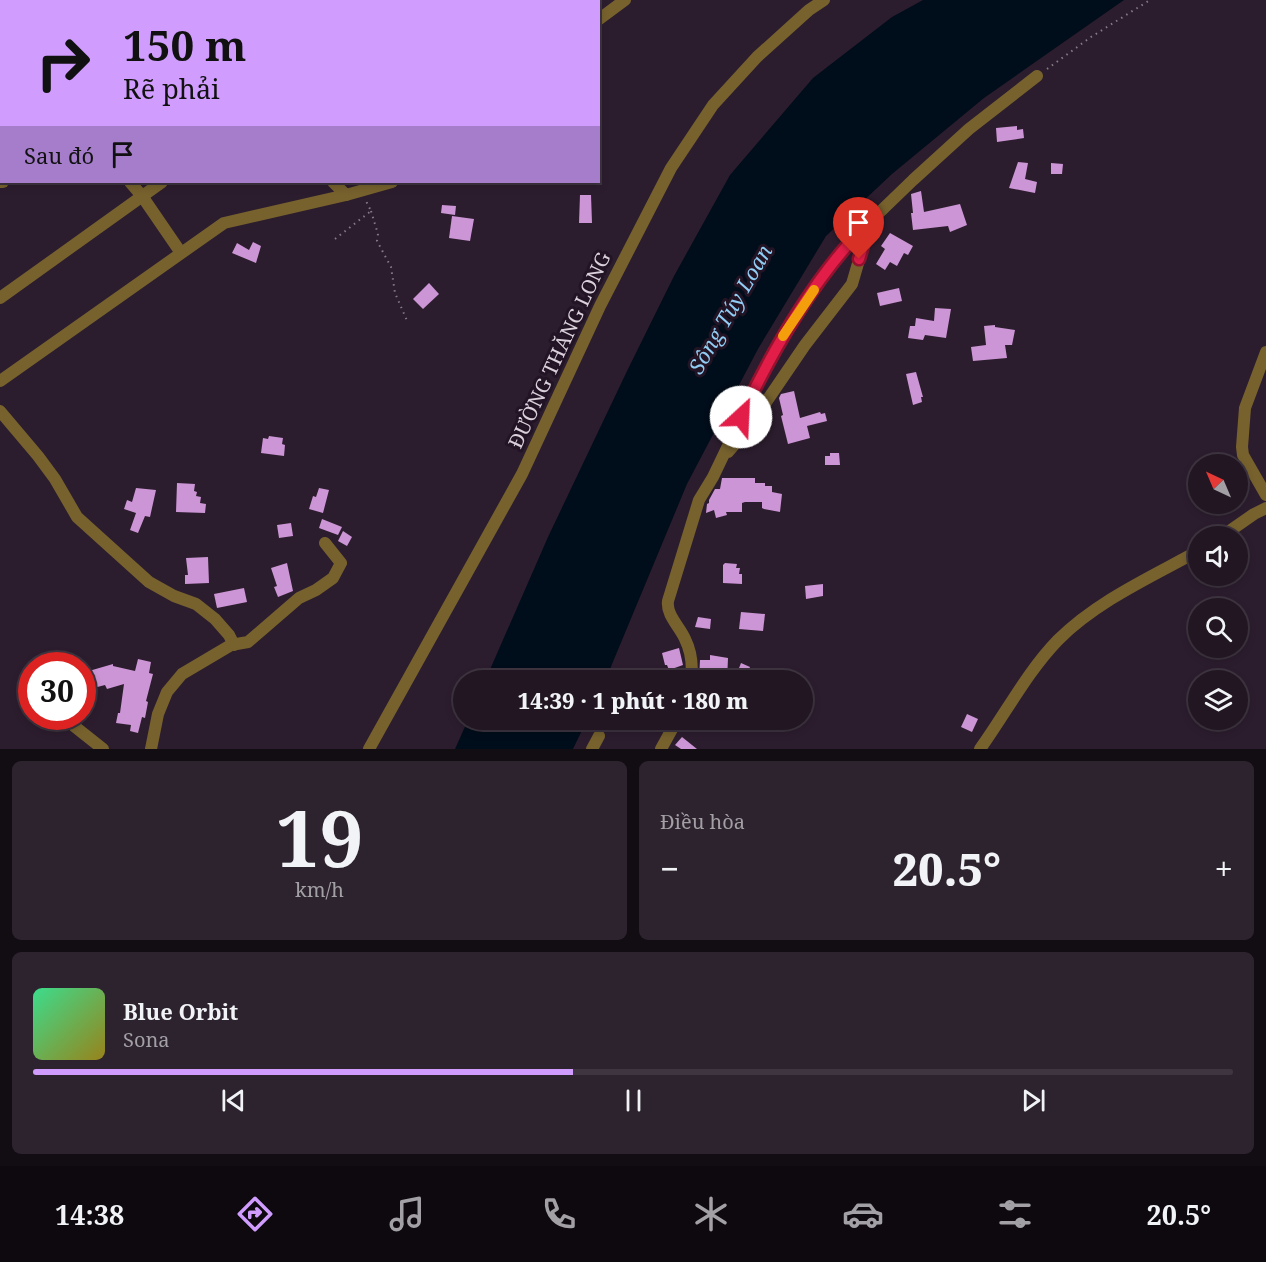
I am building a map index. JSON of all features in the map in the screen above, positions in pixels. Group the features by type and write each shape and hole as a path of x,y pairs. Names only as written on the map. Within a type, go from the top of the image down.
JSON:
{"street":[{"path":"600,19 625,0"},
{"name":"ĐƯỜNG THĂNG LONG","path":"369,749 522,474 605,296 671,168 713,105 757,57 809,10 824,0"},
{"path":"692,670 688,646 669,612 668,605 697,507 761,375 782,338 838,256 871,220 969,129 1037,76"},
{"path":"131,183 181,253"},
{"path":"0,298 161,183"},
{"path":"334,183 346,195"},
{"path":"0,381 224,223 389,183"},
{"path":"721,459 747,430 805,345 852,284 871,220"},
{"path":"1266,352 1245,408 1242,447 1243,455 1266,495"},
{"path":"0,411 55,479 77,517 149,582 174,596 196,604 215,619 229,635 234,645"},
{"path":"1237,526 1266,508"},
{"path":"151,749 158,714 167,692 182,674 234,645 248,642 298,597 316,590 333,578 342,563 325,543"},
{"path":"980,749 1039,662 1059,639 1089,614 1188,557"},
{"path":"79,730 103,749"},
{"path":"661,749 673,730"},
{"path":"592,749 598,736"}],"path":[{"path":"1037,76 1091,37 1150,0"},
{"path":"361,191 371,211 378,234 377,241 391,267 395,293 408,323"},
{"path":"336,239 371,211"}],"water":[{"name":"Sông Túy Loan","path":"923,0 1124,0 984,98 892,174 826,236 758,349 687,484 610,670 490,670 548,537 628,369 674,276 730,175 813,78 892,17"},
{"path":"464,730 582,730 573,749 455,749"}],"building":[{"path":"1017,126 1017,130 1023,129 1024,138 997,142 996,128"},
{"path":"1018,162 1028,163 1025,179 1037,182 1035,193 1009,188"},
{"path":"1051,163 1063,164 1062,174 1051,174"},
{"path":"921,191 924,212 960,204 967,225 950,232 948,226 913,230 911,194"},
{"path":"580,195 591,195 592,223 579,223"},
{"path":"442,205 456,206 455,215 441,213"},
{"path":"452,216 474,219 470,241 449,238"},
{"path":"890,233 913,246 908,255 904,253 897,266 890,262 885,270 876,264 885,249 881,246"},
{"path":"253,242 261,246 256,263 232,253 237,243 249,250"},
{"path":"429,283 439,294 423,309 413,299"},
{"path":"899,288 902,301 880,306 877,293"},
{"path":"935,308 951,309 946,338 925,335 923,340 908,338 910,326 915,326 916,318 934,321"},
{"path":"995,325 995,327 1015,330 1012,345 1005,345 1007,358 973,361 971,347 986,345 984,326"},
{"path":"916,372 923,397 921,397 922,402 913,405 906,374"},
{"path":"794,391 800,418 820,412 825,413 827,421 807,426 810,438 788,444 779,398 781,394"},
{"path":"269,436 283,438 284,456 261,453 263,438 268,439"},
{"path":"830,453 839,453 840,465 825,465 825,456 830,456"},
{"path":"722,478 755,478 755,483 772,486 772,492 782,494 780,512 762,508 762,502 745,502 742,503 742,512 726,512 727,515 716,518 714,510 706,513 707,504 715,489 720,489"},
{"path":"177,483 195,484 196,496 201,497 200,503 206,504 205,513 176,512"},
{"path":"136,488 156,490 150,517 145,516 138,533 130,530 136,513 124,509 127,500 132,502"},
{"path":"319,488 329,490 323,513 309,509 313,496 316,497"},
{"path":"322,519 342,527 338,535 319,528"},
{"path":"291,523 293,536 279,538 277,525"},
{"path":"343,531 352,537 347,546 338,541"},
{"path":"208,557 209,583 185,584 185,575 188,575 186,558"},
{"path":"287,563 293,591 278,597 271,568"},
{"path":"725,563 737,564 736,568 740,568 739,574 742,574 742,584 723,583"},
{"path":"823,584 823,596 806,599 805,586"},
{"path":"244,588 247,602 217,608 214,594"},
{"path":"741,612 765,614 763,631 739,629"},
{"path":"698,617 711,619 710,629 695,627"},
{"path":"679,648 683,665 669,670 662,653"},
{"path":"710,655 728,658 727,670 700,670 700,660 710,660"},
{"path":"138,659 151,662 149,673 153,674 146,701 148,702 145,718 142,717 138,733 130,731 131,725 116,723 118,713 120,713 124,684 107,689 105,685 96,687 96,669 113,664 113,666 135,671"},
{"path":"741,663 750,667 749,670 738,670"},
{"path":"967,714 978,719 972,732 961,727"},
{"path":"682,737 697,749 681,749 675,745"}],"slow traffic":[{"path":"783,336 814,290"}],"route":[{"path":"741,417 782,338 838,256 871,220 859,259"}]}
